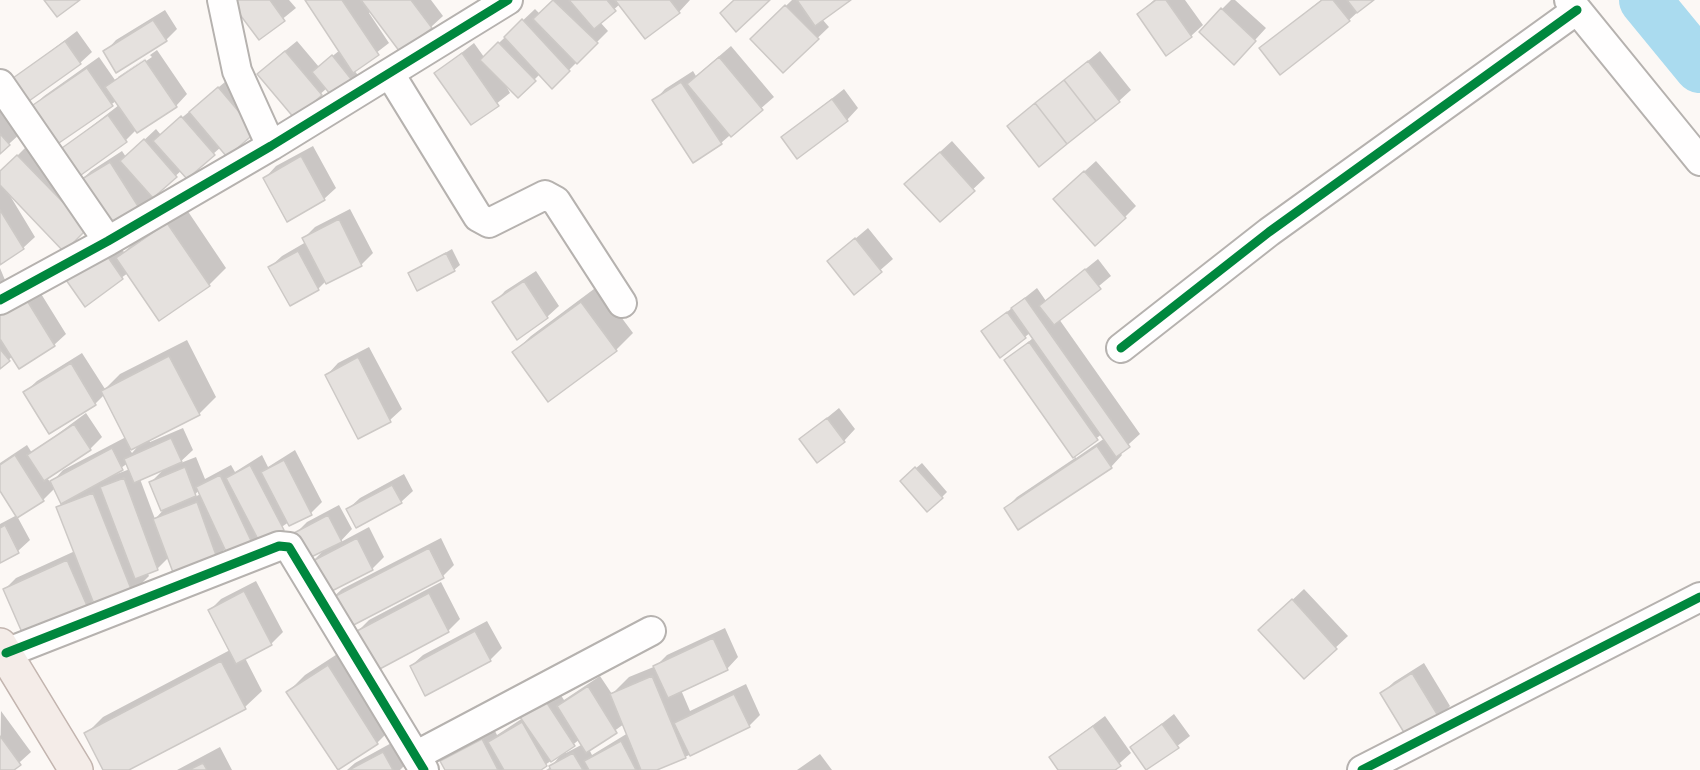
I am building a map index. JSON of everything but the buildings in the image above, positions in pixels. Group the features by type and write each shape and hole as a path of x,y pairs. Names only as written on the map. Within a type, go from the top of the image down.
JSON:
{"main road":[{"path":"3,649 76,770"}],"street":[{"path":"222,0 237,71 271,146"},
{"path":"0,300 108,241 271,146 508,0"},
{"path":"1121,348 1279,225 1573,5 1700,161"},
{"path":"390,74 478,217 489,222 545,195 556,201 622,303"},
{"path":"0,84 108,241"},
{"path":"3,649 279,546 289,547 420,763 651,632"},
{"path":"1362,770 1700,597"}],"waterway":[{"path":"1645,0 1700,67"}],"cycle path":[{"path":"0,300 108,241 271,146 508,0"},
{"path":"1121,348 1269,232 1577,10"},
{"path":"6,653 279,546 289,547 424,770"},
{"path":"1362,770 1700,597"}]}
